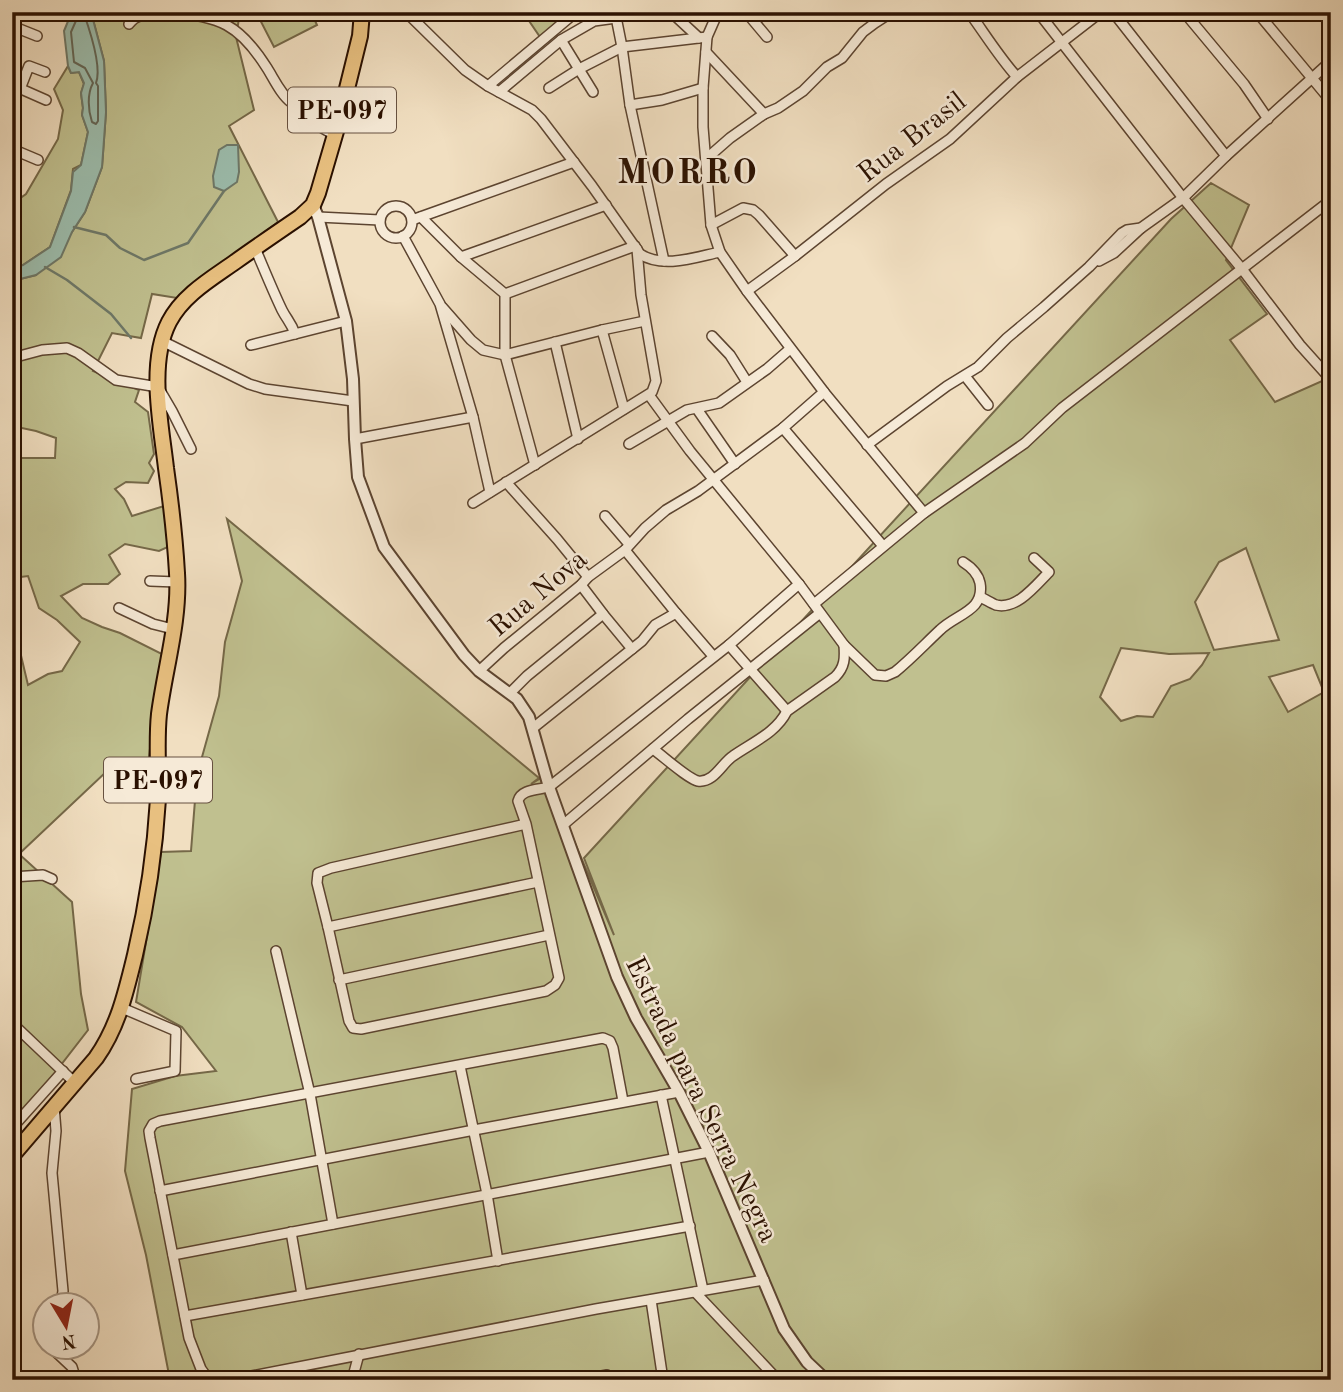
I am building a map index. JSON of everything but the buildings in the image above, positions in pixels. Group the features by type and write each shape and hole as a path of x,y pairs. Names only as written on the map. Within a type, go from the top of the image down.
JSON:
{"main road":[{"name":"PE-097","path":"16,1153 107,1042 122,1008 141,930 158,797 159,714 173,629 177,582 174,527 158,387 162,341 168,324 185,301 205,284 300,217 315,211 360,36 362,12"}],"street":[{"path":"406,12 465,70 532,110 541,119 636,248 646,257 664,261 720,252"},
{"path":"488,86 576,12"},
{"path":"671,12 703,37 706,52 703,88 711,225 720,252 790,349 924,513"},
{"path":"703,37 718,12"},
{"path":"746,12 766,37"},
{"path":"969,12 996,53 1017,78"},
{"path":"1038,12 1310,357 1326,374 1331,372"},
{"name":"Rua Brasil","path":"747,291 886,184 950,139 1017,78 1101,12"},
{"path":"1113,12 1226,156"},
{"path":"1184,12 1244,84 1268,119"},
{"path":"1257,12 1331,101"},
{"path":"129,24 142,15 166,13 204,17 221,22 244,36 290,102 322,130 335,134"},
{"path":"706,159 764,114 803,91 827,67 842,58 863,32 890,13"},
{"path":"499,92 561,40 594,20 616,15 630,105 664,261"},
{"path":"12,26 37,36"},
{"path":"549,88 622,47 703,37"},
{"path":"561,40 593,92"},
{"path":"706,52 764,114"},
{"path":"867,445 947,386 978,367 1007,338 1089,267 1122,233 1141,228 1183,198 1331,61"},
{"path":"44,72 29,66 16,87 46,100"},
{"path":"630,105 662,100 703,88"},
{"path":"12,149 38,160"},
{"path":"535,465 505,355 505,294 461,257 417,219 408,211 399,206 388,207 380,220 385,233 393,238 403,236 417,219 574,162"},
{"path":"814,604 924,513 1012,453 1062,408 1331,200"},
{"path":"461,257 606,205"},
{"path":"711,225 748,208 759,215 795,256"},
{"path":"315,211 380,220"},
{"name":"Estrada para Serra Negra","path":"315,211 346,321 353,379 358,477 384,547 464,656 479,671 510,693 524,708 533,728 549,787 617,977 636,1018 679,1092 709,1152 784,1329 807,1362 825,1380"},
{"path":"403,236 440,304 483,350 505,355 645,321"},
{"path":"255,248 295,334"},
{"path":"505,294 636,248"},
{"path":"473,503 649,395 654,388 656,380 636,248"},
{"path":"440,304 473,417 490,492"},
{"path":"251,345 346,321"},
{"path":"602,330 624,410"},
{"path":"712,336 730,355 747,382"},
{"path":"162,341 249,384 265,389 353,401"},
{"path":"555,342 578,439"},
{"path":"12,358 42,350 67,348 116,380 158,387 191,449"},
{"path":"629,444 687,410 719,403 776,363 790,349"},
{"path":"965,376 988,405"},
{"name":"Rua Nova","path":"479,671 587,577 627,547 666,510 735,464 783,428 824,392"},
{"path":"649,395 844,645 875,675 886,676 899,669 944,626 975,606 980,597 981,585 978,575 963,562"},
{"path":"710,426 709,415 713,405"},
{"path":"697,409 735,464"},
{"path":"355,439 473,417"},
{"path":"783,428 883,546"},
{"path":"506,482 587,577"},
{"path":"605,516 676,613 713,656"},
{"path":"980,597 996,605 1016,602 1049,572 1034,558"},
{"path":"150,581 177,582"},
{"path":"526,824 317,873 317,883 350,1026 356,1029 546,991 555,985 559,978 526,824 518,797 524,792 549,787 729,645 799,584"},
{"path":"580,585 632,649"},
{"path":"119,608 153,624 173,629"},
{"path":"533,728 642,642 655,625 676,613"},
{"path":"563,825 820,613"},
{"path":"510,693 603,614"},
{"path":"729,645 788,711"},
{"path":"653,749 690,777 702,781 713,776 732,756 776,727 788,711 840,672 845,661 844,645"},
{"path":"12,877 43,875 52,879"},
{"path":"328,928 538,882"},
{"path":"339,981 549,934"},
{"path":"276,951 310,1094 332,1224"},
{"path":"122,1008 176,1031 175,1071 136,1079"},
{"path":"12,1023 74,1082"},
{"path":"209,1380 196,1358 189,1338 149,1131 153,1124 597,1039 607,1039 614,1048 623,1101"},
{"path":"460,1066 498,1261"},
{"path":"12,1128 63,1071"},
{"path":"160,1191 679,1092"},
{"path":"661,1095 690,1226 699,1291 778,1380"},
{"path":"54,1106 52,1173 63,1290"},
{"path":"12,1128 34,1131"},
{"path":"12,1128 16,1153"},
{"path":"173,1255 709,1152"},
{"path":"185,1316 690,1226"},
{"path":"290,1231 302,1295"},
{"path":"231,1380 596,1309 764,1280"},
{"path":"651,1300 663,1380"},
{"path":"352,1380 359,1354"},
{"path":"65,1360 72,1367 76,1380"},
{"path":"582,1380 607,1375"}],"green space":[{"path":"91,12 240,12 236,37 254,110 229,126 278,222 177,298 152,294 141,338 112,333 93,371 139,390 135,402 148,412 154,454 149,463 154,471 148,483 126,482 115,489 124,499 132,516 164,506 170,546 159,551 125,544 109,555 120,574 108,584 83,584 61,596 82,618 162,654 147,772 107,771 19,854 72,902 81,994 88,1030 12,1128 12,648 19,647 28,685 48,674 62,671 80,642 57,620 39,608 28,576 12,578 12,458 55,458 56,438 12,426 12,281 36,275 72,232 85,212 102,167 106,112 104,61"},
{"path":"256,12 311,12 317,25 274,47"},
{"path":"523,12 569,12 540,37"},
{"path":"68,66 71,73 79,72 84,84 81,93 82,115 88,132 81,165 73,169 71,190 50,247 23,265 12,268 12,204 26,194 58,139 63,110 54,89"},
{"path":"1211,183 1249,205 1226,260 1267,314 1230,340 1275,402 1331,377 1331,1380 170,1380 146,1255 125,1171 132,1089 175,1076 216,1071 182,1027 136,1002 161,852 191,851 197,775 219,696 225,642 242,581 227,519 539,778 531,784 546,775 614,935 584,858 1171,219","holes":["1246,548 1279,640 1214,650 1195,602 1219,562","1121,648 1169,654 1209,653 1190,679 1171,686 1153,717 1137,716 1121,721 1100,697","1313,665 1324,692 1288,712 1269,677"]}],"water":[{"path":"70,12 91,12 104,61 106,112 102,167 85,212 61,257 36,275 12,281 12,268 23,265 50,247 71,191 73,172 81,165 88,132 82,115 81,93 84,83 79,72 71,73 68,66 64,31"},
{"path":"227,145 238,145 239,172 237,182 224,191 214,187 213,176 219,150"}],"waterway":[{"path":"74,227 106,235 120,248 144,260 188,243 224,191"},
{"path":"45,267 67,280 111,314 131,338"}],"district":[{"name":"MORRO","path":"688,171"}]}
